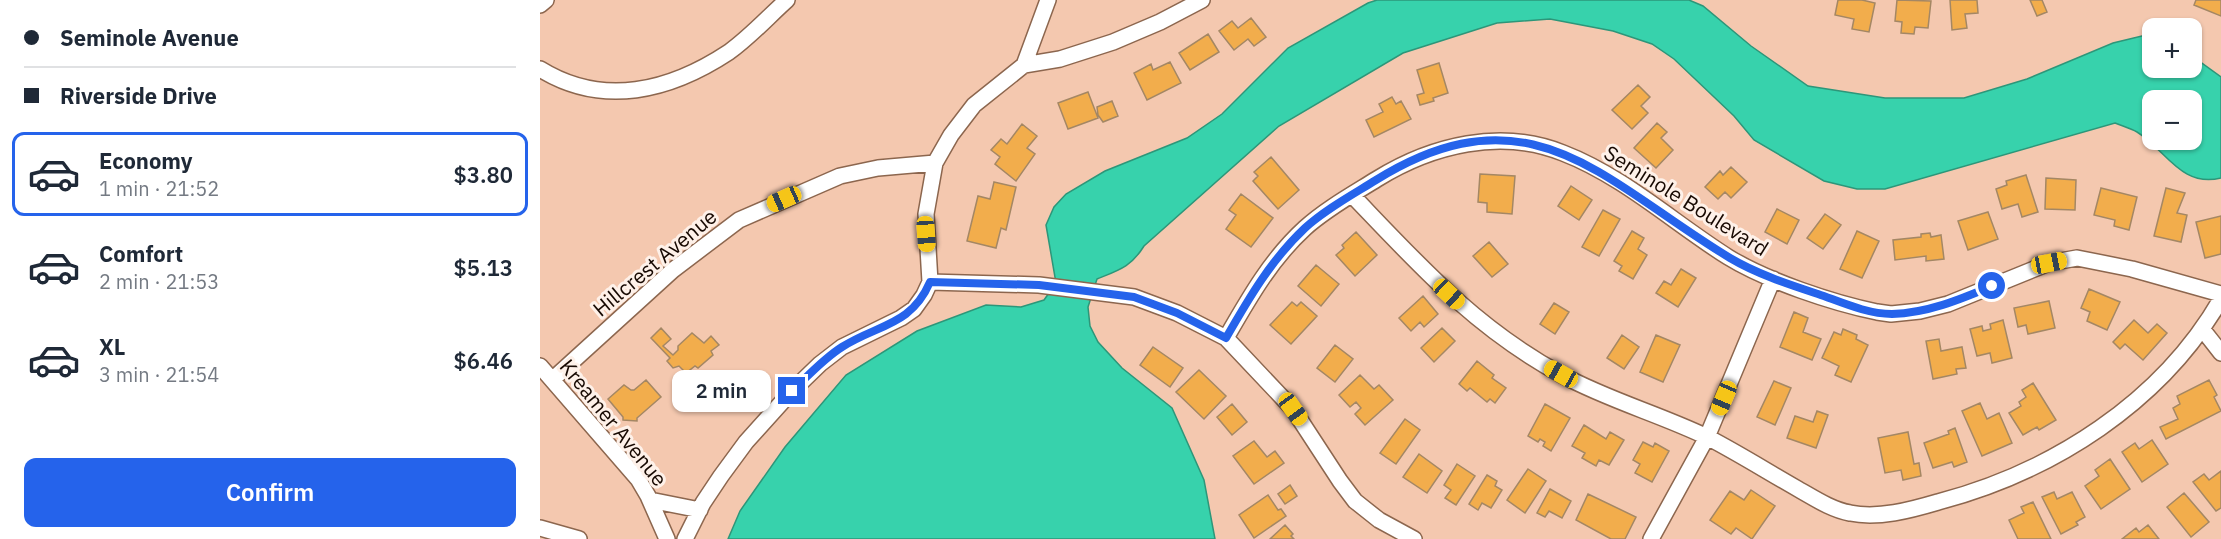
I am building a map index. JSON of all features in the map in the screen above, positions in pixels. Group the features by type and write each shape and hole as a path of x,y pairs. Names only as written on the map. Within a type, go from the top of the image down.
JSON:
{"street":[{"path":"540,5 546,0"},
{"path":"540,69 567,82 592,90 627,91 664,85 684,77 729,52 786,0"},
{"path":"1024,65 1048,0"},
{"path":"685,539 700,510 734,458 792,391 842,347 901,318 914,309 924,295 930,282 926,214 935,162 951,135 974,105 1024,65 1060,59 1121,39 1202,0"},
{"name":"Seminole Boulevard","path":"1226,338 1266,271 1295,238 1319,217 1401,165 1422,156 1469,143 1495,141 1522,141 1564,153 1620,183 1729,257 1773,279 1838,302 1877,312 1891,314 1920,311 1948,304 2049,263 2077,258 2132,269 2221,294"},
{"name":"Hillcrest Avenue","path":"552,380 673,270 739,220 840,176 878,168 935,162"},
{"path":"1352,195 1461,306 1499,336 1576,382 1707,437 1812,497 1851,514 1891,512 1952,499 1980,490 2045,461 2087,436 2136,400 2203,330 2221,299"},
{"path":"1651,539 1707,437 1773,279"},
{"path":"930,282 1039,285 1106,292 1154,303 1226,338 1293,409 1355,501 1390,527 1414,539"},
{"path":"2203,330 2221,352"},
{"name":"Kreamer Avenue","path":"540,366 638,479 668,539"},
{"path":"650,500 700,510"},
{"path":"540,528 579,539"}],"water":[{"path":"1377,0 1689,0 1703,6 1751,46 1808,86 1885,98 1964,98 2027,79 2113,43 2142,36 2142,78 2202,78 2202,63 2221,77 2221,178 2207,180 2195,178 2184,173 2158,150 2202,150 2202,90 2142,90 2142,136 2115,123 1885,189 1857,189 1824,181 1754,140 1734,116 1674,59 1652,44 1613,31 1550,19 1497,23 1403,53 1279,126 1144,246 1134,259 1118,270 1097,279 1088,307 1090,326 1098,342 1122,368 1172,408 1204,480 1215,539 728,539 740,511 785,447 846,375 917,331 986,305 1021,307 1044,300 1056,283 1046,225 1054,207 1066,194 1105,171 1187,138 1222,114 1288,48"}],"building":[{"path":"1838,0 1862,0 1875,3 1869,32 1852,29 1854,19 1835,15"},
{"path":"1897,0 1931,1 1928,28 1915,27 1914,34 1901,33 1902,22 1895,21"},
{"path":"1950,0 1977,0 1978,13 1965,14 1967,28 1952,30"},
{"path":"2030,0 2042,0 2047,12 2037,16"},
{"path":"2196,0 2221,0 2221,16 2194,5"},
{"path":"1251,18 1266,37 1254,46 1248,39 1234,50 1219,31 1232,21 1238,28"},
{"path":"1208,34 1219,52 1190,70 1179,53"},
{"path":"1170,62 1181,83 1147,100 1134,73 1151,64 1153,70"},
{"path":"1439,63 1448,93 1433,98 1434,101 1420,105 1417,95 1424,93 1417,70"},
{"path":"1638,85 1650,97 1641,106 1648,113 1632,129 1612,110"},
{"path":"1088,92 1098,118 1068,129 1058,103"},
{"path":"1392,97 1396,104 1401,101 1411,119 1374,137 1366,120 1383,112 1379,104"},
{"path":"1112,101 1118,116 1103,122 1098,115 1097,107"},
{"path":"1657,123 1667,132 1661,138 1673,150 1656,168 1634,148"},
{"path":"1022,124 1037,136 1027,148 1035,154 1016,181 995,164 1000,157 991,150 1001,139 1007,144"},
{"path":"1271,157 1299,190 1278,209 1253,181 1258,176 1254,172"},
{"path":"1731,167 1747,182 1731,198 1725,192 1718,199 1705,187 1720,171 1723,175"},
{"path":"1480,174 1515,176 1512,214 1487,212 1487,203 1478,202"},
{"path":"2026,175 2038,212 2022,217 2018,204 2002,209 1996,189 2007,185 2006,181"},
{"path":"2046,178 2076,180 2075,210 2045,209"},
{"path":"994,182 1016,187 1006,230 1001,228 996,248 967,241 978,196 990,199"},
{"path":"1571,186 1592,200 1579,220 1558,206"},
{"path":"2101,188 2137,197 2129,230 2114,226 2115,220 2094,215"},
{"path":"2166,188 2185,193 2177,213 2187,215 2181,242 2154,236"},
{"path":"1241,194 1273,218 1251,247 1226,229 1236,215 1229,210"},
{"path":"1777,209 1799,220 1787,244 1765,232"},
{"path":"1603,210 1620,219 1599,256 1582,247"},
{"path":"1988,212 1998,239 1968,250 1958,221"},
{"path":"1825,214 1841,225 1823,249 1807,238"},
{"path":"2221,216 2221,254 2205,258 2196,222"},
{"path":"1632,231 1644,238 1638,249 1647,255 1633,279 1619,271 1622,266 1614,261"},
{"path":"1857,231 1879,241 1862,278 1840,269"},
{"path":"1356,232 1377,255 1355,276 1336,255 1344,248 1342,245"},
{"path":"1930,233 1931,237 1941,235 1944,259 1926,261 1926,256 1895,260 1893,240 1921,237 1921,234"},
{"path":"1489,242 1508,264 1492,277 1473,256"},
{"path":"1316,265 1339,284 1321,306 1298,286"},
{"path":"1681,269 1696,278 1678,307 1656,293 1664,281 1671,285"},
{"path":"2089,289 2120,302 2107,330 2087,321 2090,312 2081,308"},
{"path":"1423,296 1438,314 1424,327 1420,322 1411,331 1399,318"},
{"path":"2049,301 2055,328 2028,334 2026,325 2018,327 2014,308"},
{"path":"1292,302 1297,306 1301,302 1317,316 1291,344 1270,325"},
{"path":"1554,303 1569,312 1555,334 1540,324"},
{"path":"1794,312 1808,318 1803,332 1821,339 1812,360 1780,347"},
{"path":"2003,320 2012,358 1992,363 1990,353 1977,356 1970,329 1982,326 1983,331 1991,329 1990,324"},
{"path":"2134,320 2148,333 2157,324 2167,333 2143,360 2125,344 2120,349 2113,342"},
{"path":"661,328 671,339 663,346 673,355 678,350 678,346 692,333 704,343 711,336 719,345 711,351 713,355 698,368 695,366 686,373 679,366 673,368 667,361 670,358 651,338"},
{"path":"1442,328 1455,341 1434,362 1421,348"},
{"path":"1843,329 1857,335 1856,339 1868,345 1851,382 1835,375 1839,366 1822,358 1834,332 1841,335"},
{"path":"1622,335 1639,347 1624,369 1607,358"},
{"path":"1656,335 1680,345 1663,382 1640,372"},
{"path":"1939,339 1941,351 1962,347 1966,368 1956,369 1957,374 1933,379 1926,341"},
{"path":"1335,345 1353,359 1335,382 1317,368"},
{"path":"1153,347 1183,368 1170,387 1140,365"},
{"path":"1477,361 1494,375 1492,378 1506,388 1495,403 1490,399 1487,402 1470,388 1467,391 1459,384"},
{"path":"1199,370 1226,396 1204,419 1176,392"},
{"path":"1360,375 1374,389 1379,385 1393,400 1365,425 1355,414 1361,408 1356,402 1350,407 1339,395"},
{"path":"646,380 661,397 637,418 637,421 623,420 608,399 624,385 634,390"},
{"path":"2209,380 2217,395 2214,397 2221,411 2166,439 2160,427 2178,419 2173,408 2180,404 2177,396"},
{"path":"1774,381 1791,388 1775,425 1757,417"},
{"path":"2033,383 2056,420 2039,430 2037,427 2023,435 2009,413 2021,406 2019,402 2026,397 2022,390"},
{"path":"1980,403 1987,419 1999,413 2012,443 1982,456 1962,411"},
{"path":"1232,404 1247,422 1232,435 1217,417"},
{"path":"1545,404 1570,418 1551,451 1543,446 1545,442 1540,439 1538,442 1528,436"},
{"path":"1817,411 1828,415 1816,448 1787,438 1795,416 1813,422"},
{"path":"1405,419 1420,430 1396,464 1380,453"},
{"path":"1584,425 1606,439 1610,432 1624,440 1609,465 1599,460 1596,466 1582,458 1585,453 1572,446"},
{"path":"1955,428 1967,462 1954,467 1952,462 1933,468 1924,443 1949,434 1948,431"},
{"path":"1908,432 1914,464 1919,463 1921,476 1903,480 1901,470 1885,473 1878,438"},
{"path":"2152,440 2168,464 2142,482 2122,452 2135,443 2139,449"},
{"path":"1254,441 1267,457 1275,451 1284,463 1254,484 1233,456"},
{"path":"1643,442 1653,447 1655,443 1669,451 1652,482 1635,473 1640,464 1633,460"},
{"path":"1419,454 1442,471 1427,493 1403,477"},
{"path":"2110,459 2130,489 2101,509 2085,486 2099,476 2095,470"},
{"path":"1457,464 1475,476 1456,505 1445,498 1451,490 1444,485"},
{"path":"1528,469 1546,481 1525,513 1507,500"},
{"path":"2221,471 2221,508 2216,511 2193,482 2204,474 2209,480"},
{"path":"1487,475 1497,481 1495,486 1502,490 1491,508 1482,503 1478,510 1469,504"},
{"path":"1290,485 1297,496 1285,504 1278,494"},
{"path":"1550,489 1571,501 1562,518 1549,511 1545,517 1537,513"},
{"path":"1751,490 1775,506 1752,539 1736,528 1731,534 1710,520 1730,491 1744,500"},
{"path":"2054,492 2057,499 2072,492 2085,517 2076,522 2078,525 2061,534 2042,497"},
{"path":"2184,493 2209,522 2191,537 2167,507"},
{"path":"1588,494 1636,517 1625,539 1611,539 1576,520"},
{"path":"1268,495 1278,510 1281,509 1286,516 1254,538 1239,515"},
{"path":"2033,502 2051,539 2018,539 2009,520 2024,513 2021,507"},
{"path":"1285,525 1293,534 1291,536 1294,539 1270,539"},
{"path":"2148,525 2159,539 2122,539 2136,528 2139,532"}],"route":[{"path":"792,391 842,347 901,318 914,309 930,282 1039,285 1134,297 1177,313 1226,338 1266,271 1306,227 1396,168 1422,156 1469,143 1522,141 1564,153 1620,183 1737,262 1773,279 1864,310 1891,314 1920,311 1948,304 1992,286"}]}
